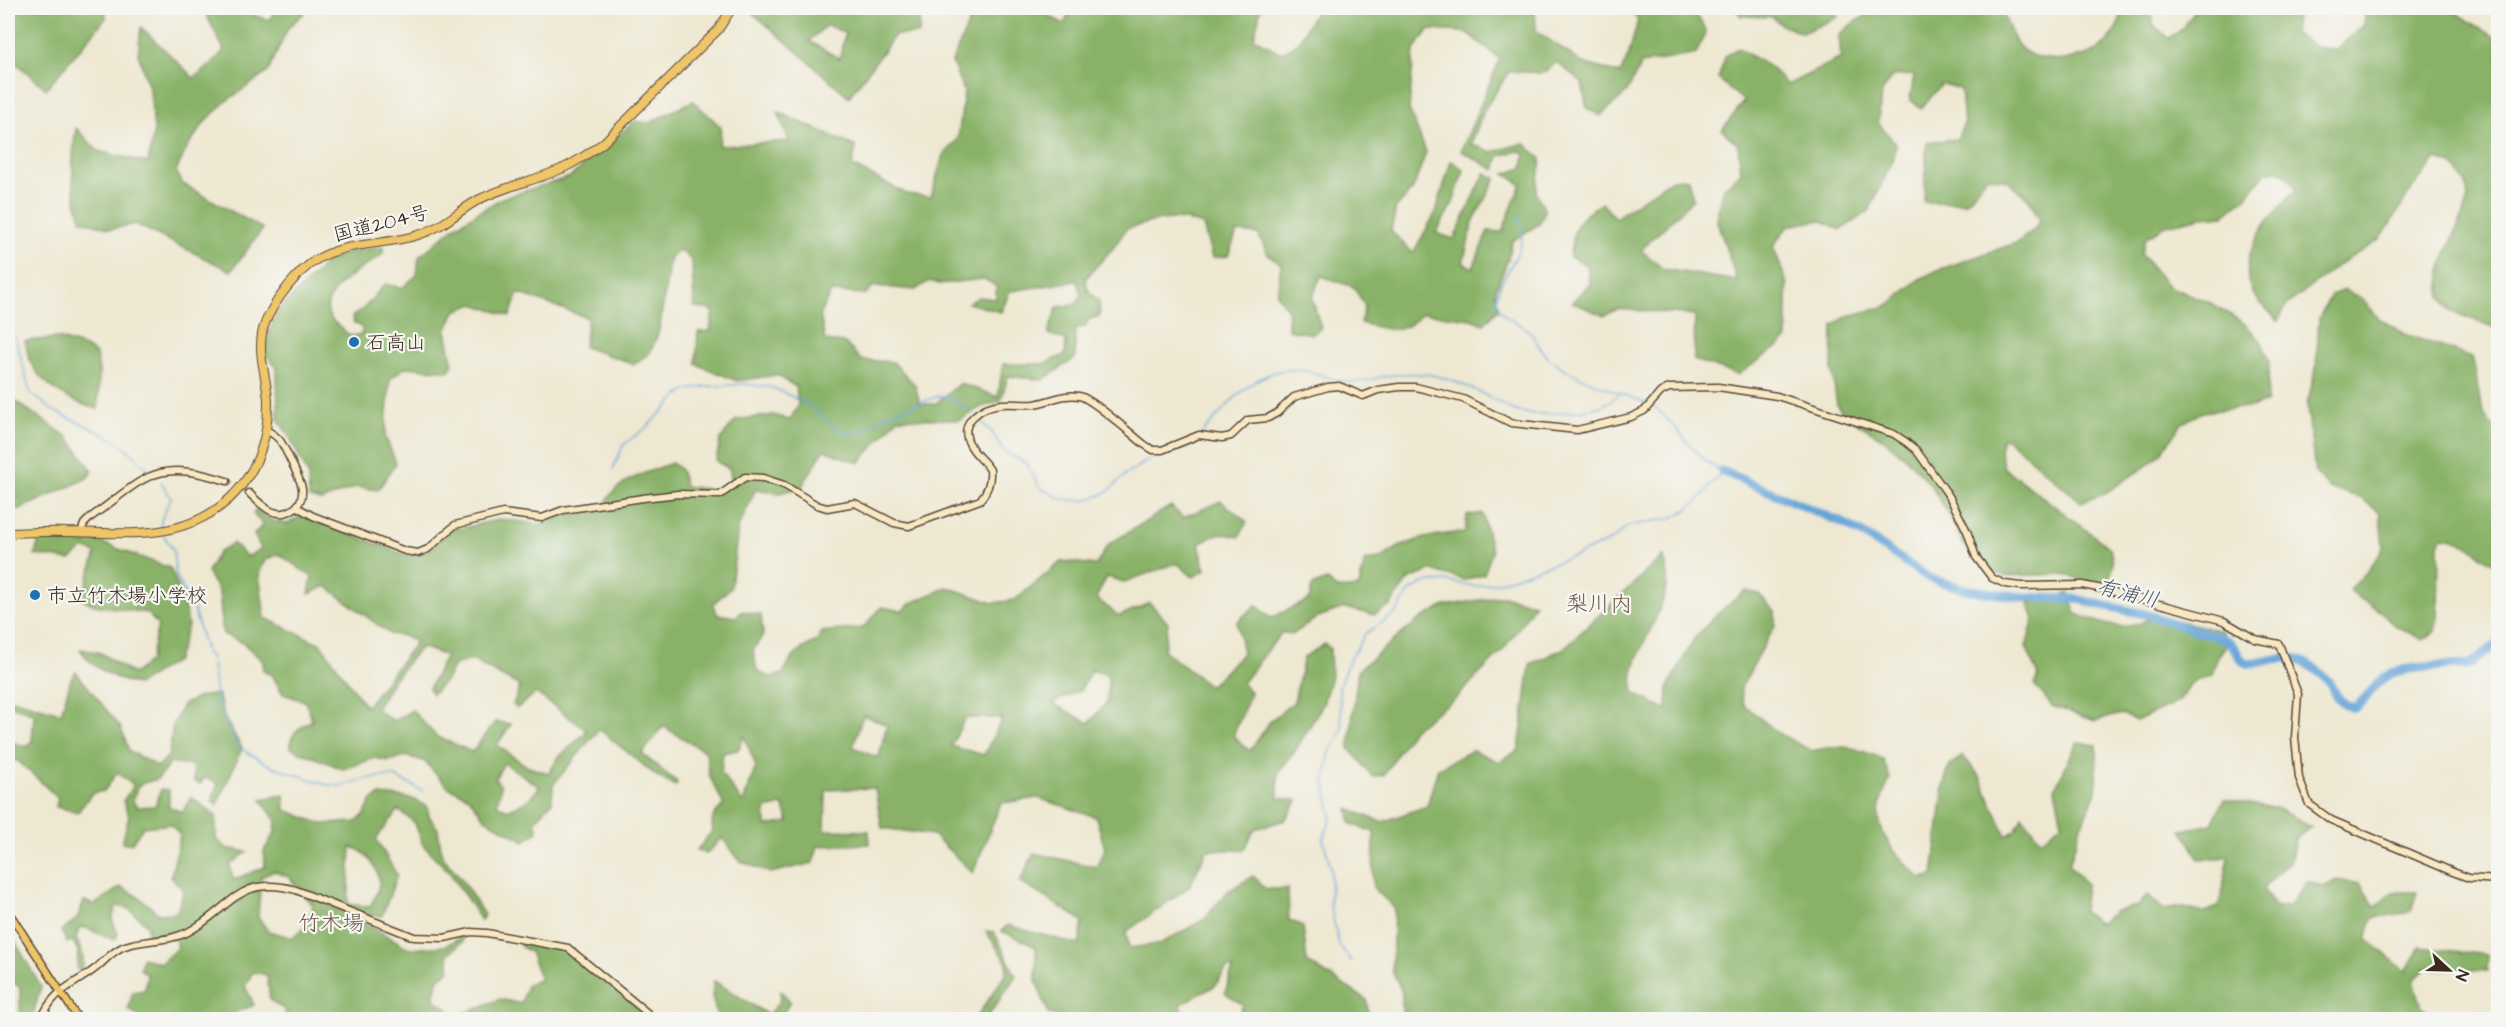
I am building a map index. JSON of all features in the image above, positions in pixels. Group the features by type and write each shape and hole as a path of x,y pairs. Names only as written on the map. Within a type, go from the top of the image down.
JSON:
{"highway":[{"name":"国道204号","path":"8,533 154,532 201,519 218,510 234,496 255,463 266,430 268,399 260,348 262,333 274,304 307,266 322,255 340,248 415,236 435,229 501,189 562,169 583,157 603,143 718,30 732,8"}],"main road":[{"path":"8,911 79,1020"}],"street":[{"path":"297,507 313,516 405,551 417,553 428,549 455,525 503,513 542,518 562,510 643,498 678,494 720,495 746,477 763,478 784,484 817,506 826,508 855,503 894,523 909,526 980,500 985,494 989,486 990,470 971,448 966,430 974,415 982,409 1002,404 1034,404 1066,396 1080,396 1145,445 1153,450 1162,450 1199,435 1231,436 1248,420 1268,418 1294,397 1339,386 1363,396 1378,390 1416,387 1462,399 1511,423 1577,430 1644,411 1665,389 1718,387 1777,396 1894,434 1916,450 1949,496 1983,568 1999,581 2020,586 2082,585 2103,589 2224,621 2254,639 2280,646 2298,694 2296,754 2299,778 2309,804 2331,820 2453,872 2469,878 2499,880"},
{"path":"249,493 265,508 282,514 297,507 302,489 300,479 281,442 276,435 266,430"},
{"path":"81,532 84,524 91,517 146,477 158,471 184,470 226,480"},
{"path":"41,1020 50,1001 59,991 96,968 119,948 178,936 189,931 247,889 264,885 277,885 296,890 414,938 444,938 471,932 487,933 567,948 578,954 656,1020"}],"green space":[{"path":"8,8 105,8 106,18 46,89 8,56"},
{"path":"203,8 245,8 251,14 268,20 279,8 309,8 288,28 268,72 225,102 204,123 188,146 176,171 183,184 263,229 231,271 135,224 111,229 82,220 75,198 73,151 76,128 98,151 148,163 154,130 150,91 138,54 141,27 194,78 215,61 224,50"},
{"path":"752,8 920,8 919,34 895,35 849,97 754,14","holes":["827,25 845,33 840,59 809,41"]},
{"path":"975,8 1034,8 1064,24 1072,8 1261,8 1254,38 1281,53 1298,43 1317,8 1535,8 1536,31 1583,63 1620,74 1629,54 1638,20 1627,8 1693,8 1706,31 1696,54 1641,64 1627,92 1600,116 1587,108 1582,83 1557,62 1543,73 1510,71 1485,108 1471,144 1492,152 1524,143 1541,159 1536,192 1545,211 1539,224 1512,241 1508,259 1495,292 1499,308 1484,324 1471,319 1422,313 1408,326 1401,328 1386,329 1360,323 1365,306 1354,287 1321,276 1312,298 1321,328 1313,334 1288,330 1288,310 1277,295 1281,264 1268,254 1258,234 1237,232 1228,256 1212,258 1203,225 1183,219 1146,223 1126,229 1114,247 1085,279 1089,292 1099,301 1100,316 1089,319 1085,327 1075,329 1075,358 1043,380 1008,376 1001,401 979,408 960,420 898,418 859,463 824,450 801,488 779,493 756,489 738,528 731,587 713,604 717,614 736,617 742,611 761,615 763,635 753,650 757,671 770,677 783,674 792,658 817,641 821,632 863,628 882,607 902,611 910,604 947,587 993,603 1015,600 1062,561 1096,565 1109,544 1171,506 1183,518 1221,501 1247,522 1239,537 1220,533 1199,543 1205,570 1193,577 1177,563 1124,582 1107,577 1096,598 1119,616 1150,603 1168,623 1164,651 1210,686 1243,653 1237,622 1256,605 1271,618 1309,600 1312,586 1327,580 1336,589 1359,587 1365,560 1382,558 1398,547 1427,537 1465,533 1467,516 1482,513 1492,552 1484,574 1465,580 1431,570 1408,580 1389,607 1374,615 1344,608 1318,617 1292,635 1282,632 1242,683 1251,693 1233,736 1250,751 1271,720 1294,702 1304,657 1325,644 1330,648 1331,676 1323,704 1295,751 1278,773 1278,798 1298,800 1285,820 1255,829 1244,850 1207,850 1189,887 1126,932 1129,948 1160,944 1203,920 1228,891 1253,876 1266,889 1288,889 1289,920 1303,926 1307,962 1367,1000 1369,1019 1237,1019 1243,1005 1225,993 1233,968 1227,968 1215,986 1180,1005 1188,1019 1074,1020 1049,1014 1036,981 1036,947 1002,931 1007,925 1079,945 1083,921 1020,882 1034,853 1096,867 1105,849 1096,817 1038,798 1001,803 973,873 933,835 882,828 875,788 826,790 825,830 869,831 870,844 818,846 813,863 770,873 740,861 722,838 706,854 697,850 713,830 714,816 724,805 709,775 706,752 663,726 642,754 677,782 676,786 658,777 599,729 553,785 552,802 535,821 538,831 525,841 485,819 469,797 448,787 424,761 405,756 389,761 375,758 343,769 291,748 294,734 312,720 305,701 283,694 272,675 263,671 263,661 243,643 223,634 219,592 207,572 218,553 233,543 247,557 261,549 254,534 263,525 253,514 256,509 271,520 287,524 301,516 409,556 426,552 450,531 501,519 539,524 570,514 604,509 608,499 622,484 672,463 680,469 685,486 715,490 731,481 730,469 716,461 720,440 736,420 773,415 790,420 798,405 796,387 777,375 737,381 696,364 698,332 710,331 713,310 694,307 692,261 680,250 670,257 659,331 650,353 634,364 584,347 588,318 518,293 510,316 474,304 455,311 446,331 453,365 448,371 406,367 390,379 385,436 396,463 378,490 356,487 321,501 309,498 308,475 278,419 277,368 265,353 269,332 279,310 328,261 351,251 384,247 382,255 342,282 329,301 328,311 335,323 351,336 362,334 362,327 354,323 352,317 365,307 385,284 402,288 417,275 419,257 457,225 502,198 570,177 635,121 649,123 693,101 721,127 719,146 789,141 778,112 856,147 852,166 907,194 931,197 943,155 958,139 964,92 952,62","holes":["1428,30 1466,32 1500,59 1461,151 1495,170 1499,156 1519,151 1525,154 1523,168 1505,174 1521,184 1502,232 1488,231 1473,268 1463,263 1473,222 1496,178 1485,173 1454,239 1436,233 1453,203 1464,170 1451,161 1436,212 1413,253 1391,231 1396,208 1413,189 1426,152 1409,109 1414,50","984,279 996,286 996,299 979,297 968,303 1001,312 1010,291 1077,281 1081,295 1075,305 1057,307 1048,334 1066,340 1065,355 1042,364 1003,364 998,397 960,383 935,404 920,404 915,385 893,362 861,360 845,343 825,341 820,314 831,292 866,294 874,286 915,290 929,281 940,284","279,554 312,577 309,594 326,586 390,634 404,636 416,642 366,707 321,644 265,618 259,574 265,560","421,647 446,656 429,688 432,694 446,680 454,665 472,660 520,686 513,705 517,708 536,693 587,731 559,757 549,773 528,767 497,745 511,724 495,722 472,752 436,736 412,710 394,721 376,709 393,680","1092,670 1108,675 1107,702 1089,723 1052,703 1080,690","863,715 887,725 878,758 853,747","965,718 1002,718 984,755 951,746","744,736 756,766 743,803 721,773 723,753 738,750","504,763 540,787 526,802 507,810 497,804 501,786 495,779","783,805 789,822 766,826 765,809"]},
{"path":"1734,8 1838,8 1838,17 1802,33 1783,26 1772,17 1741,16"},
{"path":"1881,8 2007,8 2002,11 2018,45 2034,56 2056,60 2078,57 2097,50 2115,31 2124,8 2148,8 2154,25 2169,39 2183,28 2197,8 2297,8 2294,33 2314,47 2336,49 2364,25 2366,8 2449,8 2498,39 2498,329 2450,311 2441,296 2441,271 2468,198 2466,184 2454,165 2436,159 2413,187 2380,240 2338,265 2287,305 2278,321 2253,293 2248,276 2248,262 2252,248 2267,222 2296,190 2292,182 2279,170 2266,172 2246,197 2224,215 2166,225 2145,238 2141,254 2168,286 2213,304 2244,323 2261,341 2269,361 2267,402 2256,406 2202,412 2181,424 2162,452 2145,467 2102,495 2081,502 2007,439 2002,438 2000,452 2004,468 2110,548 2113,563 2110,582 2103,587 2064,574 2005,576 1984,568 1963,544 1930,484 1907,459 1882,438 1844,415 1837,405 1832,371 1833,325 1848,316 1887,306 1918,280 1938,270 2016,243 2034,230 2040,220 2028,198 2006,180 1987,176 1967,202 1924,202 1927,142 1957,139 1964,124 1961,89 1942,84 1922,108 1910,100 1914,75 1892,76 1881,94 1878,123 1896,144 1892,162 1869,211 1841,230 1820,220 1788,226 1773,246 1787,284 1787,340 1738,375 1694,360 1695,315 1618,309 1604,316 1572,302 1590,284 1587,265 1570,257 1574,231 1581,220 1602,203 1615,218 1672,179 1688,179 1693,199 1641,250 1663,269 1737,281 1716,218 1722,190 1741,172 1738,145 1722,130 1744,101 1718,79 1726,55 1738,48 1770,67 1787,85 1841,58 1839,35 1854,22"},
{"path":"2344,290 2361,298 2380,319 2407,335 2472,357 2485,416 2498,430 2498,566 2466,544 2442,537 2439,544 2438,617 2435,631 2423,640 2394,625 2381,611 2360,599 2349,589 2368,571 2383,548 2380,513 2359,497 2329,488 2315,472 2307,404 2316,369 2319,318 2331,295"},
{"path":"58,338 85,347 96,354 99,371 98,409 79,403 60,393 37,373 32,365 25,341"},
{"path":"8,396 68,437 93,471 86,479 20,509 8,510"},
{"path":"89,538 170,568 183,599 188,625 177,660 137,685 121,680 98,668 80,649 101,653 133,674 150,661 158,625 147,613 94,605 82,599 96,553 84,548 70,560 35,555 39,539 64,543"},
{"path":"1663,556 1667,574 1665,593 1636,662 1632,679 1635,694 1667,710 1668,687 1694,639 1716,615 1745,591 1759,594 1775,612 1775,625 1741,688 1743,704 1781,735 1812,751 1840,747 1883,759 1890,778 1880,805 1881,826 1890,846 1920,878 1933,876 1944,783 1950,765 1963,756 1980,777 2006,836 2015,831 2022,816 2041,840 2062,823 2055,788 2077,743 2097,745 2096,792 2080,829 2069,865 2086,884 2083,912 2100,924 2115,911 2138,906 2148,895 2164,910 2182,907 2203,913 2219,906 2229,857 2199,859 2182,830 2212,824 2224,799 2278,809 2311,827 2295,839 2290,862 2263,888 2275,908 2290,906 2308,881 2323,887 2337,880 2360,884 2375,907 2393,892 2417,892 2411,912 2372,918 2366,939 2406,971 2420,947 2488,955 2487,971 2427,968 2414,980 2422,1008 2446,1020 1406,1019 1402,1013 1402,992 1392,970 1394,908 1373,887 1374,832 1351,824 1348,809 1382,822 1427,806 1438,768 1473,750 1499,762 1519,750 1530,664 1563,649"},
{"path":"2069,593 2075,613 2095,621 2125,626 2134,625 2154,615 2222,631 2227,644 2217,658 2212,675 2191,683 2179,701 2136,721 2122,714 2095,721 2052,706 2034,684 2039,676 2026,647 2034,619 2028,603"},
{"path":"1503,596 1535,604 1504,649 1455,699 1413,729 1384,775 1373,777 1349,748 1358,670 1420,619 1445,606"},
{"path":"76,672 121,728 129,751 158,767 169,755 173,724 183,705 198,697 218,694 225,719 242,748 217,805 212,801 218,784 205,777 200,784 194,781 193,766 171,763 157,779 140,784 132,800 137,807 155,806 161,789 169,790 169,807 183,812 191,797 216,816 216,839 226,848 247,852 230,865 233,880 265,867 264,851 275,832 276,821 261,799 284,795 285,810 322,824 356,822 365,814 371,801 380,795 410,798 427,806 429,816 438,829 442,856 461,878 484,915 481,920 450,873 423,845 415,823 398,810 376,839 397,875 382,916 365,915 363,922 410,949 445,946 461,937 463,941 448,954 450,970 438,979 433,998 457,1016 500,999 521,1004 527,985 541,979 530,952 520,946 521,941 562,949 579,958 651,1019 284,1019 286,1011 270,1000 267,975 253,972 245,986 254,1005 233,1013 230,1019 143,1019 128,1009 133,992 145,990 147,974 140,969 142,958 161,963 178,947 175,937 148,939 147,925 128,908 116,906 112,920 118,934 115,940 81,926 76,937 83,956 83,968 77,970 78,951 72,940 67,943 61,931 77,919 84,901 94,905 121,887 140,898 159,914 177,912 184,890 171,877 180,835 171,824 143,827 132,843 122,843 129,816 123,801 134,785 117,773 104,791 92,793 78,812 56,807 58,798 17,760 8,762 8,741 27,747 32,741 34,714 8,705 8,698 61,713 71,679","holes":["351,847 366,856 374,866 379,878 379,887 370,907 348,904","274,871 289,877 313,905 309,923 293,938 268,931 258,917 261,877"]},
{"path":"8,929 41,987 32,1019 20,1019 20,987 8,980"},
{"path":"986,931 994,932 1016,976 986,1019 975,1019 1006,974 1007,963"},
{"path":"714,981 768,1015 779,1003 781,991 790,1001 780,1019 718,1019 712,996"}],"waterway":[{"path":"1518,215 1522,237 1517,255 1498,291 1498,306 1501,311 1529,331 1544,354 1565,369 1648,404"},
{"path":"8,329 16,339 30,392 52,410 124,446 148,469"},
{"path":"1202,434 1245,389 1257,380 1285,370 1307,371 1353,382 1399,374 1429,374 1484,394 1511,409 1530,413 1569,412 1592,408 1604,405 1620,393"},
{"path":"613,469 624,444 646,428 679,395 688,390 704,387 746,384 774,388 811,406 835,428 850,434 869,428 882,417 938,396 951,398 972,413"},
{"path":"1351,961 1339,945 1330,905 1331,868 1323,839 1331,819 1325,780 1329,755 1342,729 1339,688 1346,667 1365,634 1395,614 1410,591 1424,583 1445,581 1475,586 1500,582 1612,540 1628,526 1671,518 1698,501 1722,471 1703,458 1671,422 1653,406"},
{"path":"975,416 992,432 1003,451 1026,463 1040,488 1062,499 1083,501 1099,496 1144,463 1155,457 1191,446 1197,439"},
{"name":"有浦川","path":"1722,471 1843,523 1929,578 1964,589 2020,597 2077,599 2144,614 2227,640 2244,662 2255,663 2288,658 2298,660 2322,675 2341,701 2354,708 2388,675 2426,667 2468,665 2498,645"},
{"path":"161,482 171,498 161,520 161,528"},
{"path":"162,533 173,549 176,577 192,604 206,652 211,658 217,701 235,742 241,749 271,766 327,785 340,786 369,778 393,776 423,791"}],"tunnel":[{"path":"227,481 249,493"}],"place":[{"name":"石高山","path":"354,342"},
{"name":"市立竹木場小学校","path":"35,595"}],"district":[{"name":"梨川内","path":"1599,603"},
{"name":"竹木場","path":"331,922"}]}
